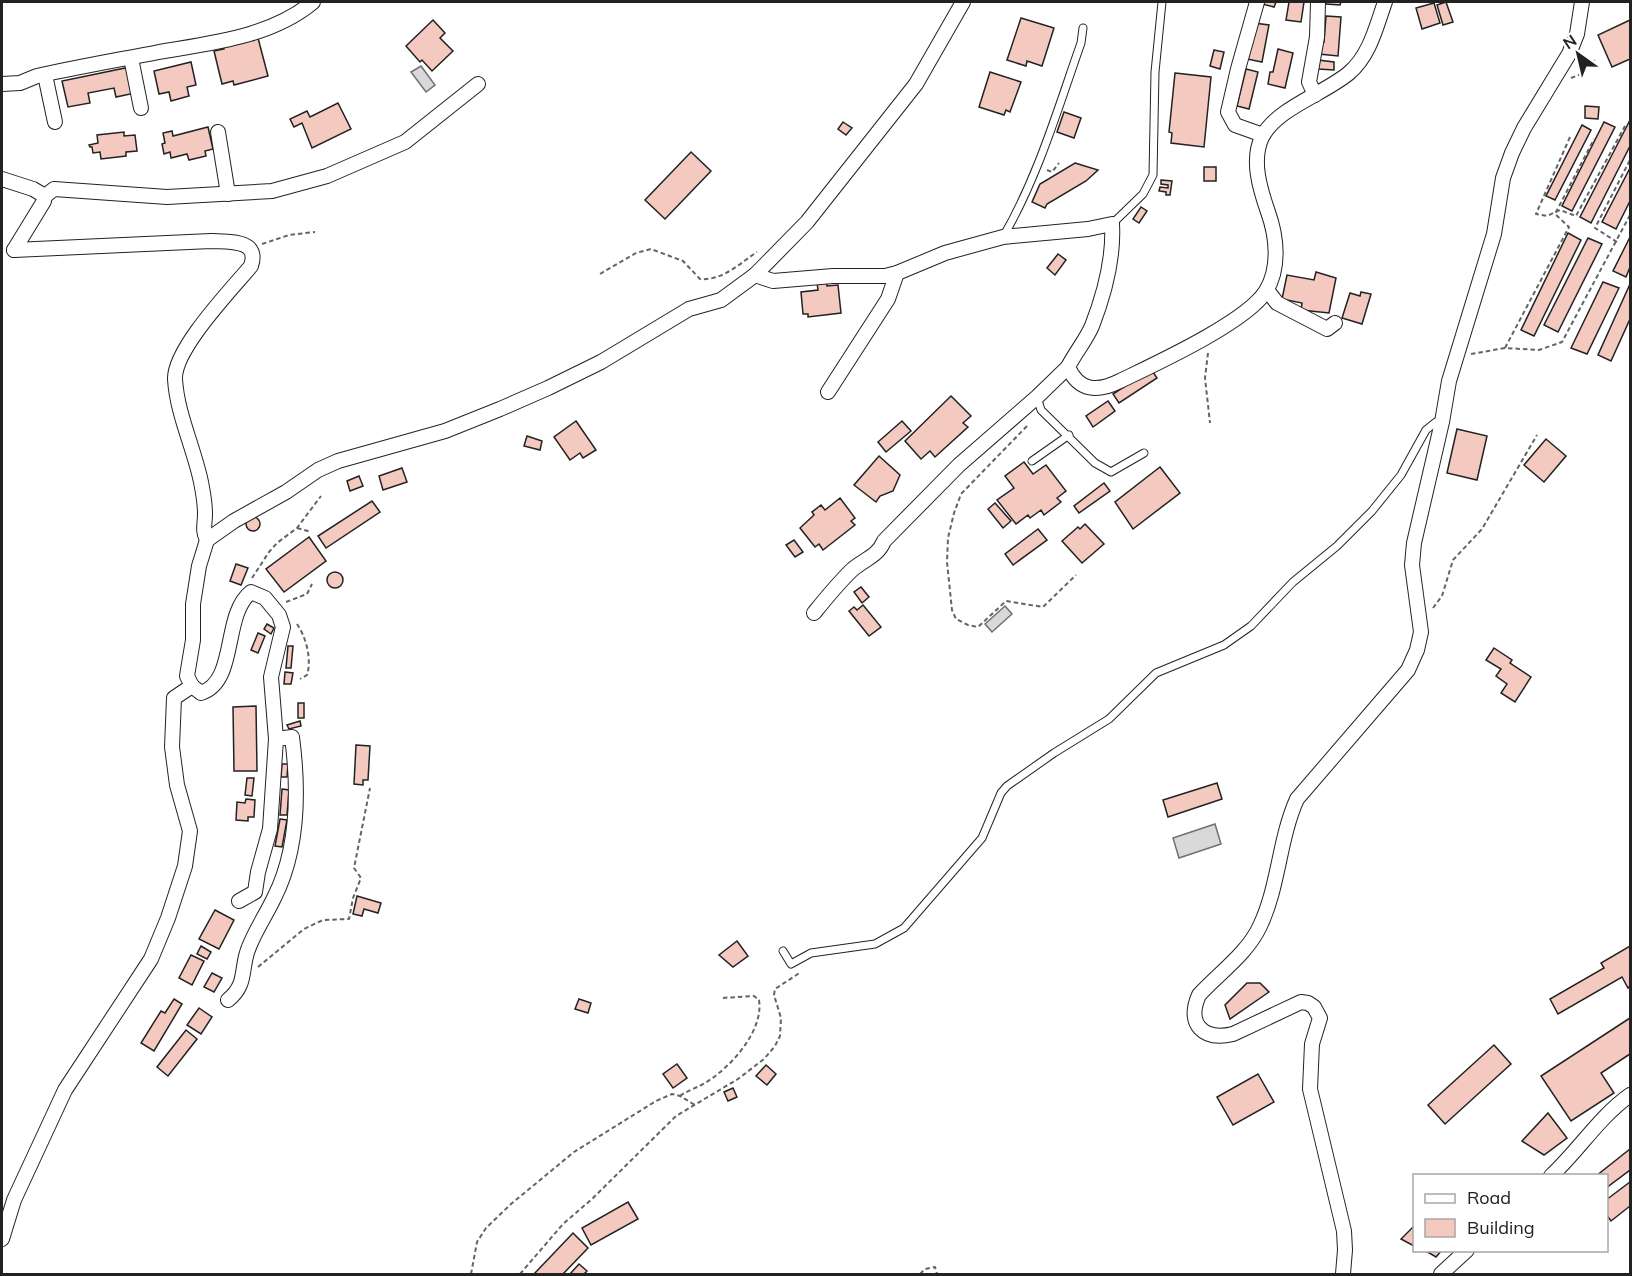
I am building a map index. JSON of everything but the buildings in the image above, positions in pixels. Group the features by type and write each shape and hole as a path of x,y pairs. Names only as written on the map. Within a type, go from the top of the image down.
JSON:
{"street":[{"path":"2,84 20,83 45,75 210,43 268,29 313,2"},
{"path":"239,901 255,892 270,828 276,739 271,677 283,627 280,613 265,598 251,592 242,600 233,626 224,669 210,690 201,693 192,686 187,676 193,640 193,604 199,566 207,540 318,470 338,461 445,431 548,388 601,362 689,309 721,300 755,275 807,222 916,84 963,2"},
{"path":"1257,2 1228,112 1234,125 1263,135"},
{"path":"1316,96 1309,82 1317,37 1318,2"},
{"path":"1068,367 1079,382 1093,389 1107,387 1171,356 1255,305 1267,290 1274,268 1276,246 1272,223 1257,172 1257,151 1263,135 1282,115 1316,96 1348,73 1363,58 1385,2"},
{"path":"1343,1275 1344,1232 1310,1089 1312,1044 1320,1018 1317,1012 1308,1003 1294,1004 1233,1034 1224,1036 1212,1035 1203,1030 1196,1024 1194,1014 1199,995 1240,953 1260,927 1267,908 1288,817 1297,798 1408,670 1417,650 1420,626 1412,565 1421,509 1442,422 1449,381 1494,234 1503,178 1524,128 1569,54 1577,34 1582,2"},
{"path":"132,57 141,108"},
{"path":"45,75 54,122"},
{"path":"207,540 203,531 205,514 202,483 178,397 176,368 181,355 197,333 251,266 254,257 251,249 243,244 211,241 14,250 45,196 54,189 167,197 272,191 327,176 405,142 478,84"},
{"path":"218,132 228,194"},
{"path":"2,179 33,189 45,196"},
{"path":"755,275 773,281 832,276 885,276 945,253 1003,237 1112,225 1110,262 1101,297 1091,327 1068,367 1039,404 959,465 884,541 880,551 855,567 814,613"},
{"path":"828,392 888,299 897,273"},
{"path":"1267,290 1277,303 1328,329 1335,322"},
{"path":"2,1239 14,1200 65,1090 151,959 168,918 184,866 190,831 177,785 172,747 174,698 192,686"},
{"path":"228,1000 237,993 242,984 248,950 274,898 288,861 293,837 297,771 292,737 276,739"},
{"path":"1553,1174 1602,1119 1630,1095"},
{"path":"1442,1275 1466,1252"}],"lane":[{"path":"1112,225 1143,194 1153,175 1155,72 1162,2"},
{"path":"1003,237 1016,214 1038,163 1081,44 1083,28"},
{"path":"1039,404 1095,463 1111,472 1144,453"},
{"path":"783,951 791,964 811,953 875,944 904,928 982,838 1001,793 1007,786 1109,719 1156,673 1224,645 1244,632 1293,582 1337,546 1372,511 1401,475 1426,430 1436,422 1442,422"},
{"path":"1032,461 1069,435"}],"path":[{"path":"1570,137 1536,213 1547,216 1560,210 1576,216 1625,126"},
{"path":"1555,213 1594,139"},
{"path":"1617,242 1595,228 1630,160"},
{"path":"1505,348 1569,227 1555,213"},
{"path":"1456,356 1505,348 1539,350 1562,342 1630,215"},
{"path":"251,249 289,235 315,232"},
{"path":"600,274 636,253 651,249 682,261 700,279 715,278 724,275 764,247"},
{"path":"1210,423 1205,378 1211,333"},
{"path":"1039,404 1006,449 961,494 948,538 947,562 952,610 956,619 978,627 1006,601 1043,607 1076,575"},
{"path":"1420,626 1442,596 1453,560 1482,529 1537,435"},
{"path":"251,592 251,579 269,552 297,528 321,496"},
{"path":"297,528 311,532"},
{"path":"300,679 307,675 310,666 303,634 298,624 280,613 285,602 307,594 312,584"},
{"path":"242,984 262,963 304,929 323,920 349,919 353,898 361,878 354,868 370,788"},
{"path":"520,1275 563,1224 592,1199 676,1116 738,1079 764,1059 780,1036 781,1018 774,995 775,989 802,972"},
{"path":"680,1096 717,1074 737,1054 758,1024 761,1010 759,1000 754,996 721,998"},
{"path":"471,1275 477,1242 486,1228 511,1204 574,1152 607,1129 672,1094 696,1105"},
{"path":"920,1275 925,1269 935,1267 937,1275"}],"shaded area":[{"path":"421,66 435,85 426,92 411,72"},
{"path":"1005,606 1012,614 992,632 985,624"},
{"path":"1215,824 1221,844 1179,858 1173,838"}]}
